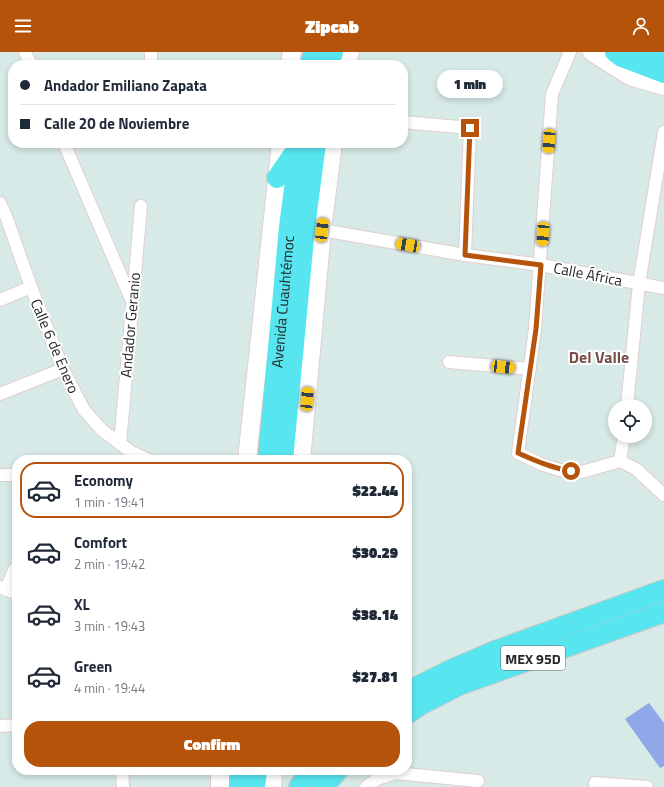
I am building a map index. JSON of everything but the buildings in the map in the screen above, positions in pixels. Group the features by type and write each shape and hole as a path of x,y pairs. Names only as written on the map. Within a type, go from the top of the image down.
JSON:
{"main road":[{"path":"615,52 622,57 664,73"},
{"path":"648,52 664,58"},
{"path":"276,178 296,148"},
{"name":"Avenida Cuauhtémoc","path":"268,455 289,227 299,148"},
{"name":"Avenida Cuauhtémoc","path":"283,455 305,228 299,148"},
{"name":"MEX 95D","path":"412,690 453,669 495,651 664,590"},
{"name":"MEX 95D","path":"412,711 459,685 664,612"},
{"path":"239,787 240,775"},
{"path":"255,787 256,775"},
{"path":"298,787 308,775"},
{"path":"323,787 334,775"}],"street":[{"path":"570,52 552,94 536,329 518,453 540,464 560,470 582,472 620,461 636,469 664,496"},
{"path":"592,52 630,76 664,86"},
{"path":"408,122 470,128 465,255"},
{"path":"628,399 639,284 664,132"},
{"path":"66,148 132,300"},
{"path":"301,455 322,230 332,148"},
{"path":"248,455 276,178"},
{"name":"Calle 6 de Enero","path":"0,203 3,218 63,370 84,410 102,430 131,452 138,455"},
{"name":"Andador Geranio","path":"120,444 141,206"},
{"name":"Calle África","path":"322,230 465,255 541,265 664,288"},
{"path":"0,300 31,287"},
{"path":"449,362 530,370"},
{"path":"0,394 63,370"},
{"path":"620,461 623,443"},
{"path":"0,475 12,474"},
{"path":"8,590 12,577"},
{"path":"0,726 12,725"},
{"path":"412,774 478,780"},
{"path":"122,775 123,787"},
{"path":"220,775 220,787"},
{"path":"272,787 273,775"},
{"path":"366,787 377,779 389,775"},
{"path":"596,785 647,787"}],"shaded area":[{"path":"649,703 664,723 664,766 660,768 625,719"}],"district":[{"name":"Del Valle","path":"599,357"}],"route":[{"path":"470,128 465,255 541,265 536,329 518,453 540,464 560,470 571,471"}]}
